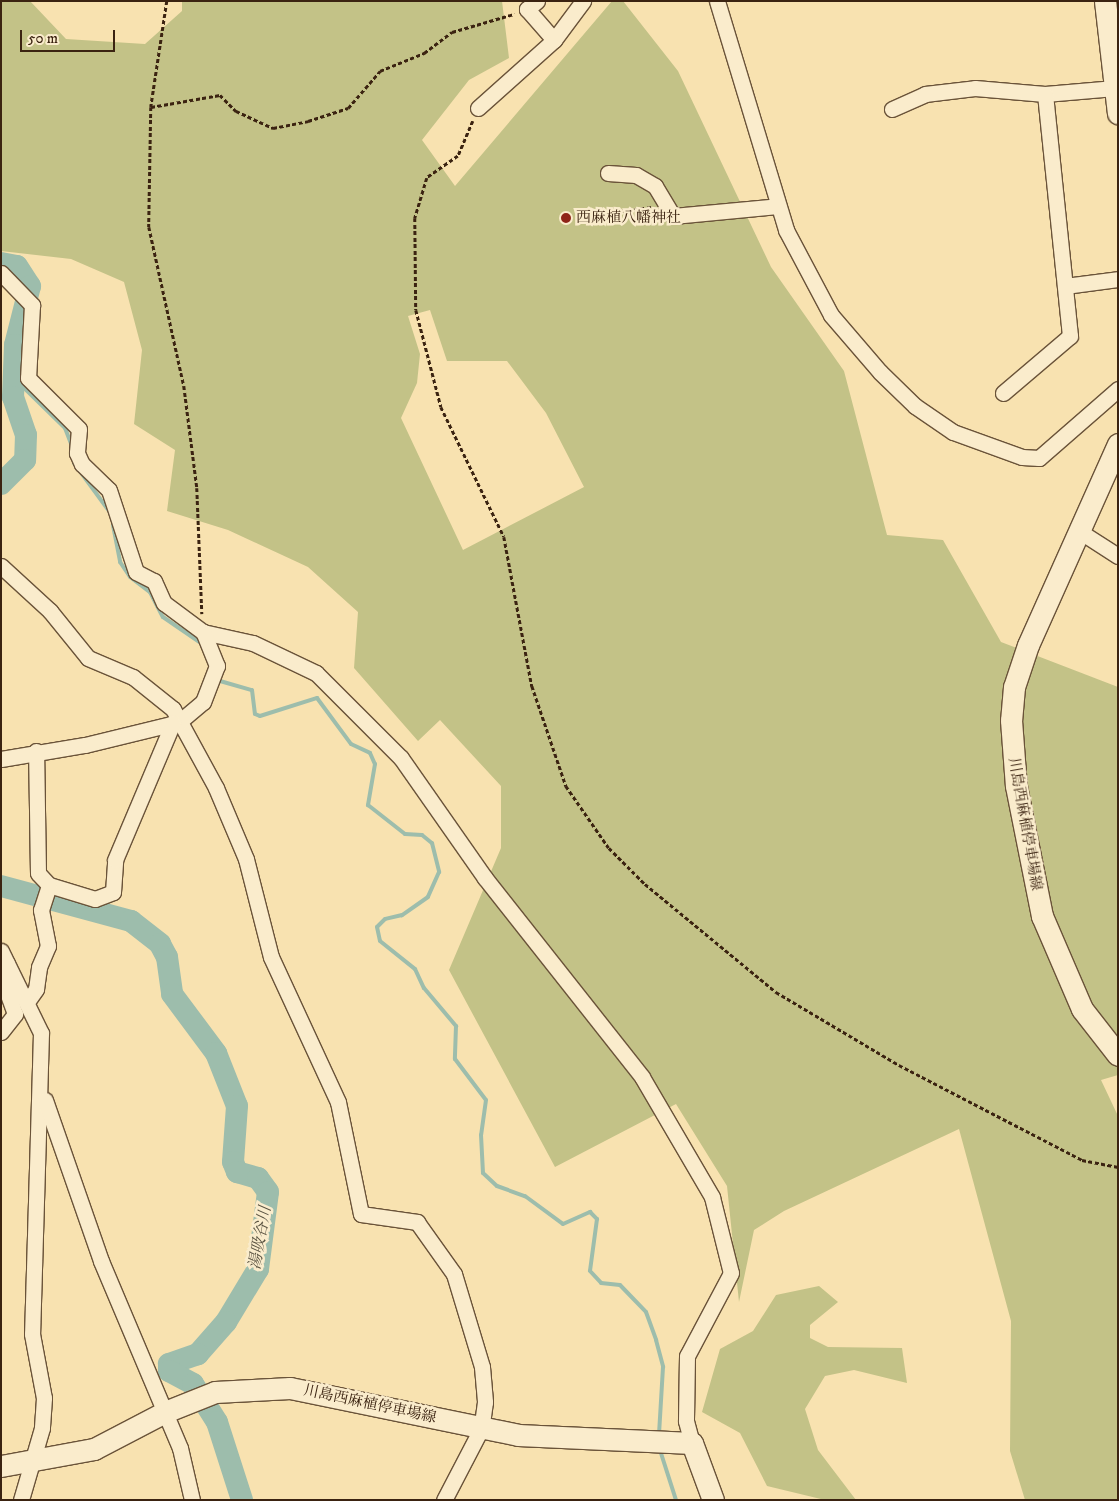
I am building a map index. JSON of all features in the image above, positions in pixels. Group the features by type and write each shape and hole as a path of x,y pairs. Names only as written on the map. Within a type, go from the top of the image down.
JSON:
{"main road":[{"path":"1105,1 1118,113"},
{"name":"川島西麻植停車場線","path":"1118,444 1018,672 1011,753 1042,916 1082,1009 1118,1055"},
{"name":"川島西麻植停車場線","path":"1,1466 29,1464 94,1449 164,1412 215,1392 290,1388 481,1429 556,1439 692,1443"},
{"path":"692,1443 713,1500"}],"street":[{"path":"478,108 554,40 583,1"},
{"path":"717,1 778,206 831,315 887,379 953,432 1022,457 1039,458 1118,389"},
{"path":"532,5 554,40"},
{"path":"892,109 925,94 975,88 1045,94 1115,88"},
{"path":"1003,393 1070,336 1045,94"},
{"path":"608,173 636,175 655,186 673,216 778,206"},
{"path":"1,273 22,291 32,305 28,378 79,429 77,453 82,464 109,490 136,572 154,581 164,603 203,632 286,655 340,694 401,758 485,878 642,1077 712,1196 731,1273 687,1356 686,1421 692,1443"},
{"path":"1064,286 1118,279"},
{"path":"1079,531 1118,556"},
{"path":"1,566 50,611 88,658 133,678 173,710 176,722 216,788 243,850 279,978 338,1102 361,1214 417,1222 454,1274 482,1367 485,1402 481,1429 444,1500"},
{"path":"1,759 36,751 85,745 176,722 203,702 217,666 203,632"},
{"path":"36,751 38,873 48,889 95,900 112,892 115,860 176,722"},
{"path":"27,1002 36,989 39,967 48,946 40,910 48,889"},
{"path":"4,957 27,1002 40,1033 42,1089 32,1334 44,1398 42,1428 29,1464 22,1500"},
{"path":"1,1032 14,1014 4,981 4,957"},
{"path":"42,1089 88,1227 180,1448 192,1500"}],"path":[{"path":"167,1 150,107 149,226 184,386 197,488 203,632"},
{"path":"150,107 220,95 236,111 273,128 308,121 348,108 380,70 424,53 452,32 532,5"},
{"path":"478,108 458,156 427,178 424,186 415,218 416,310 441,407 504,537 532,686 566,786 609,848 645,884 776,992 899,1065 1082,1160 1118,1167"}],"shaded area":[{"path":"1,1 30,1 66,39 145,44 182,11 182,1 502,1 509,58 469,80 422,140 455,186 612,1 623,1 678,71 771,267 844,371 887,535 943,540 1001,642 1118,687 1118,1075 1101,1080 1118,1116 1118,1500 1025,1500 1010,1451 1011,1321 959,1129 784,1211 754,1230 739,1302 727,1186 676,1104 555,1167 449,970 501,848 501,786 440,720 418,741 354,668 358,612 308,567 228,530 167,511 175,450 134,424 142,350 124,282 71,259 1,251","holes":["430,310 447,361 507,361 546,413 584,487 463,550 401,418 417,383 420,354 408,316"]},
{"path":"819,1286 838,1302 810,1325 810,1338 828,1347 902,1348 907,1383 854,1370 825,1376 805,1409 818,1450 856,1500 825,1500 767,1486 740,1433 702,1412 720,1349 753,1331 776,1295"}],"waterway":[{"name":"湯吸谷川","path":"1,263 17,266 30,286 15,345 13,397 26,435 25,460 1,484"},
{"path":"15,379 65,428 71,444"},
{"path":"74,463 109,511"},
{"path":"113,525 120,562 130,577 150,592 163,617 201,643"},
{"path":"220,681 252,690 255,714 260,716 317,698 351,744 370,753 375,764 368,805 405,834 422,835 432,843 439,872 428,897 402,915 385,919 377,927 380,941 415,969 424,988 456,1026 455,1059 486,1100 481,1135 483,1173 497,1186 525,1196 563,1224 590,1212 597,1219 590,1271 601,1283 620,1285 646,1312 656,1340 663,1367 659,1435"},
{"name":"湯吸谷川","path":"1,886 131,921 160,944 167,957 172,994 216,1053 237,1106 233,1162 237,1172 258,1178 268,1192 258,1269 226,1322 198,1354 169,1364 169,1371 193,1384 217,1422 242,1500"},
{"path":"659,1447 676,1500"}],"place":[{"name":"西麻植八幡神社","path":"566,218"}]}
